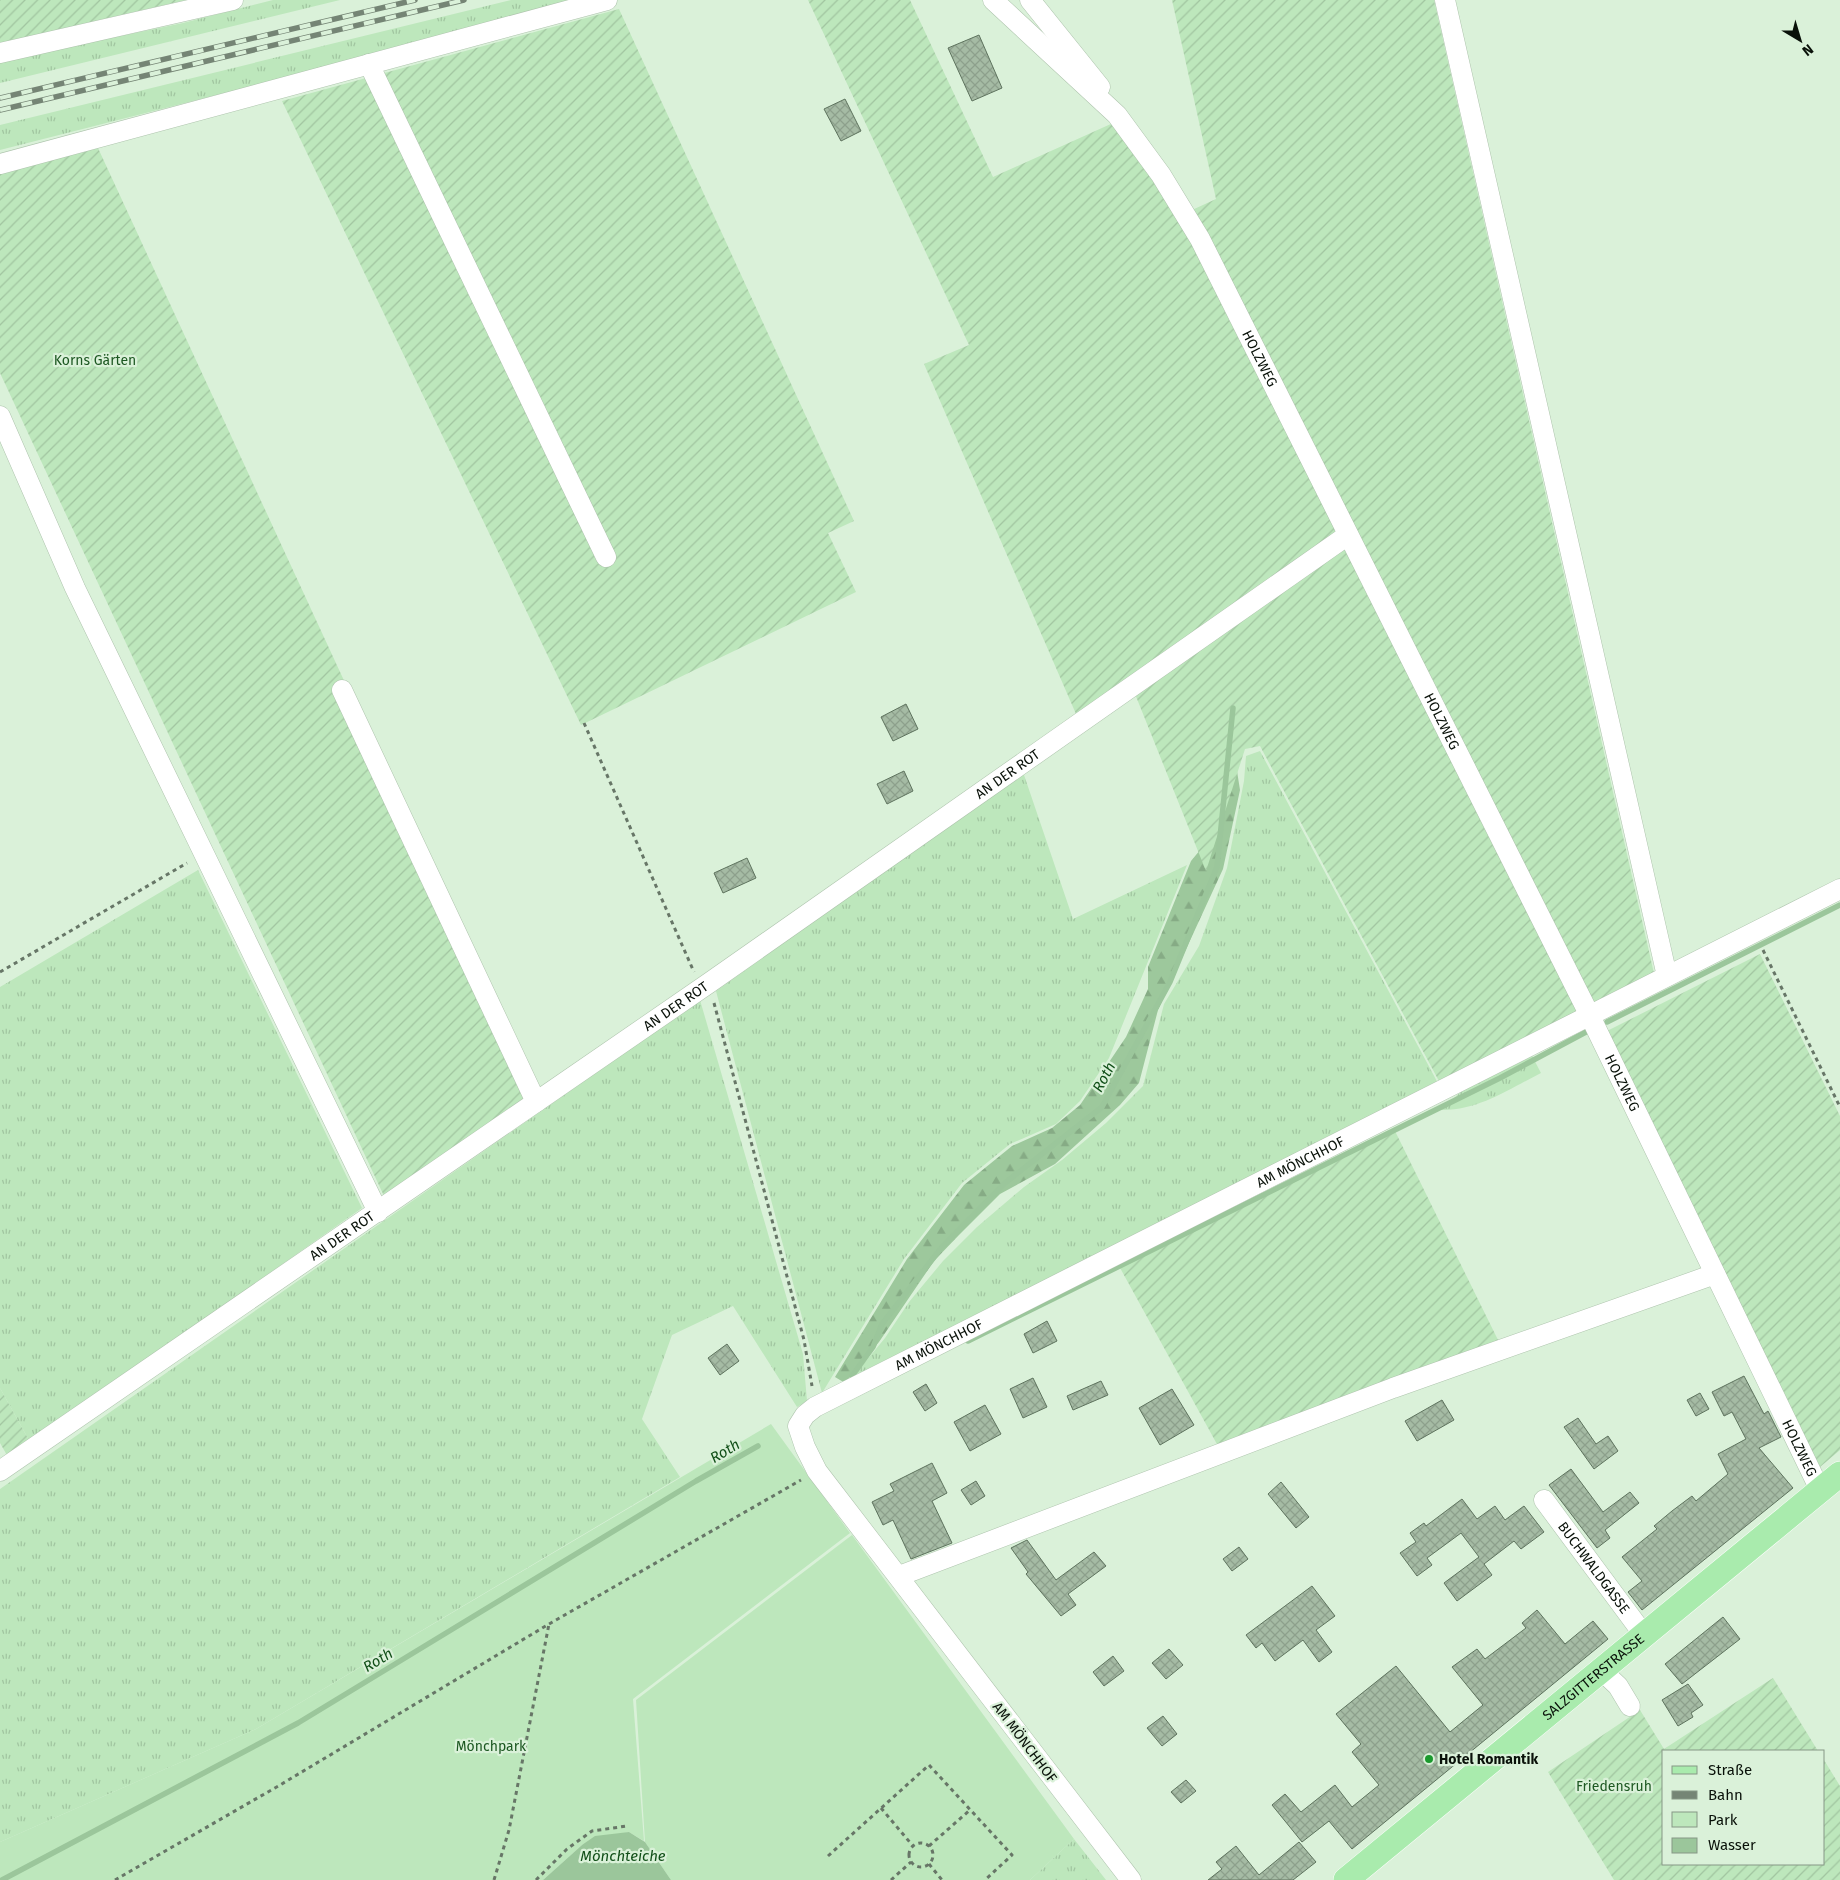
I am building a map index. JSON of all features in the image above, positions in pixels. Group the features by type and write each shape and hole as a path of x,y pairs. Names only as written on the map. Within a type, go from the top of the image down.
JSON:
{"main road":[{"name":"SALZGITTERSTRASSE","path":"1346,1880 1840,1474"}],"street":[{"path":"0,53 233,0"},
{"path":"0,164 607,0"},
{"name":"HOLZWEG","path":"993,0 1117,114 1161,175 1200,239 1590,1016 1820,1490"},
{"path":"1030,0 1094,78 1117,114"},
{"path":"1445,0 1667,976"},
{"path":"368,64 606,557"},
{"path":"0,416 76,588 203,854 378,1212"},
{"name":"AN DER ROT","path":"0,1471 705,986 1348,535"},
{"path":"342,690 536,1102"},
{"name":"AM MÖNCHHOF","path":"1131,1880 817,1471 805,1447 798,1426 805,1415 815,1407 1840,889"},
{"path":"899,1576 1393,1388 1715,1274"},
{"name":"BUCHWALDGASSE","path":"1544,1500 1644,1635"},
{"path":"1601,1670 1618,1686 1630,1706"}],"path":[{"path":"584,723 705,986 804,1340 815,1407"},
{"path":"0,972 203,854"},
{"path":"1765,954 1840,1107"},
{"path":"115,1880 280,1785 549,1624 817,1471"},
{"path":"494,1880 509,1830 549,1624"},
{"path":"828,1856 929,1765 1012,1855 985,1880"},
{"path":"881,1808 913,1846"},
{"path":"928,1846 970,1810"},
{"path":"536,1880 566,1849 592,1830 627,1826"},
{"path":"922,1843 928,1846 932,1857 928,1864 921,1867 911,1862 909,1855 913,1846 922,1843"},
{"path":"891,1880 911,1862"},
{"path":"928,1864 942,1880"}],"green space":[{"path":"0,0 186,0 0,43"},
{"path":"273,0 340,0 0,83 0,61 183,23"},
{"path":"511,0 578,0 0,150 0,125"},
{"path":"808,0 910,0 993,177 1113,123 1192,210 1216,199 1172,0 1434,0 1655,978 1440,1083 1260,746 1245,749 1206,871 1129,679 1076,714 924,364 969,345"},
{"path":"619,9 854,521 828,533 856,592 581,725 282,101"},
{"name":"Korns Gärten","path":"98,148 347,687 528,1095 384,1196 0,373 0,174"},
{"path":"1260,751 1440,1087 847,1384 885,1338 909,1302 943,1261 977,1227 1024,1187 1062,1160 1106,1123 1143,1086 1164,1004 1199,946 1227,868 1244,781 1246,756"},
{"path":"1234,752 1240,790 1223,869 1158,1010 1139,1083 1120,1105 1055,1164 1000,1194 934,1261 879,1342 845,1383 835,1377 907,1259 964,1185 1012,1146 1052,1128 1080,1105 1126,1037 1148,989 1148,967 1191,861 1210,838"},
{"path":"1023,772 1073,919 1187,865 1109,1058 1080,1101 1056,1124 1010,1144 962,1183 904,1259 822,1393 716,991"},
{"path":"198,870 362,1208 30,1442 0,1388 0,987"},
{"path":"1760,954 1840,1116 1840,1450 1820,1467 1607,1031"},
{"path":"700,1000 803,1354 807,1401 797,1407 733,1306 672,1335 642,1419 680,1477 256,1729 0,1842 0,1489"},
{"path":"1531,1054 1541,1073 1480,1103 1468,1107 1441,1110 1465,1088"},
{"path":"1395,1131 1499,1342 1218,1446 1119,1266"},
{"path":"0,1388 30,1442 8,1457 0,1443"},
{"name":"Mönchpark","path":"771,1424 850,1533 633,1699 644,1841 629,1832 582,1845 543,1880 0,1880 0,1842 256,1729"},
{"path":"852,1535 1074,1839 1030,1880 671,1880 645,1842 636,1700"},
{"name":"Friedensruh","path":"1773,1678 1817,1750 1662,1750 1662,1865 1825,1865 1825,1762 1840,1786 1840,1880 1614,1880 1548,1772 1640,1710 1664,1749"},
{"path":"1074,1839 1106,1880 1030,1880"}],"water":[{"name":"Mönchteiche","path":"629,1832 645,1842 671,1880 543,1880 582,1845 595,1836"}],"building":[{"path":"979,35 1002,88 972,101 948,48"},
{"path":"845,99 861,131 841,141 824,109"},
{"path":"906,704 918,729 893,741 881,717"},
{"path":"904,771 913,791 887,804 877,784"},
{"path":"747,858 756,878 723,893 714,873"},
{"path":"1047,1321 1057,1341 1033,1353 1024,1334"},
{"path":"727,1344 739,1361 720,1375 708,1358"},
{"path":"1744,1376 1764,1414 1768,1411 1781,1437 1759,1448 1793,1488 1642,1610 1628,1592 1642,1581 1622,1557 1657,1529 1654,1526 1672,1511 1692,1496 1696,1501 1728,1474 1718,1454 1746,1439 1732,1412 1724,1416 1712,1392"},
{"path":"1033,1378 1047,1407 1023,1418 1010,1389"},
{"path":"1101,1381 1108,1395 1073,1410 1067,1396"},
{"path":"926,1384 937,1403 925,1411 913,1392"},
{"path":"1172,1389 1194,1425 1160,1445 1139,1408"},
{"path":"1700,1393 1709,1409 1696,1416 1687,1400"},
{"path":"1442,1400 1454,1420 1417,1441 1405,1421"},
{"path":"985,1405 1001,1434 970,1451 954,1422"},
{"path":"1578,1418 1596,1444 1608,1436 1618,1451 1594,1469 1564,1427"},
{"path":"932,1463 947,1493 932,1501 952,1543 911,1559 893,1520 883,1525 872,1502 894,1491 890,1484"},
{"path":"1571,1469 1603,1512 1630,1492 1639,1503 1605,1530 1610,1538 1597,1548 1549,1485"},
{"path":"976,1481 985,1496 971,1505 961,1490"},
{"path":"1281,1482 1309,1517 1296,1528 1268,1494"},
{"path":"1462,1499 1477,1519 1495,1506 1505,1520 1524,1506 1544,1532 1521,1549 1514,1541 1484,1564 1492,1575 1457,1601 1444,1583 1479,1557 1461,1533 1427,1558 1432,1565 1417,1576 1400,1553 1416,1542 1410,1533 1424,1523 1426,1526"},
{"path":"1027,1540 1056,1580 1094,1552 1106,1566 1068,1594 1076,1605 1061,1616 1026,1574 1028,1572 1011,1548"},
{"path":"1239,1547 1248,1559 1232,1571 1223,1559"},
{"path":"1312,1586 1335,1616 1316,1630 1332,1652 1319,1662 1303,1640 1275,1661 1262,1643 1256,1648 1246,1635"},
{"path":"1537,1610 1565,1644 1593,1621 1608,1639 1352,1849 1329,1821 1302,1842 1272,1805 1285,1794 1301,1812 1335,1785 1352,1807 1379,1785 1352,1752 1361,1744 1336,1714 1396,1666 1450,1732 1483,1705 1452,1667 1477,1649 1485,1659 1526,1628 1522,1623"},
{"path":"1723,1617 1740,1639 1682,1684 1665,1664"},
{"path":"1169,1649 1183,1665 1166,1679 1152,1663"},
{"path":"1113,1656 1124,1671 1104,1686 1093,1672"},
{"path":"1688,1684 1703,1705 1691,1713 1693,1717 1678,1726 1662,1700"},
{"path":"1163,1716 1177,1734 1162,1746 1147,1728"},
{"path":"1186,1780 1196,1791 1181,1803 1171,1792"},
{"path":"1299,1842 1316,1862 1293,1880 1208,1880 1222,1869 1216,1862 1236,1846 1259,1875"}],"waterway":[{"name":"Roth","path":"852,1376 873,1347 882,1324 942,1247 1005,1183 1102,1107 1170,982 1217,867 1233,708"},
{"path":"1607,1022 1840,905"},
{"path":"968,1341 1500,1078 1586,1032"},
{"name":"Roth","path":"2,1880 298,1723 696,1481 758,1446"}],"railway":[{"path":"0,98 415,0"},
{"path":"0,110 464,0"}],"place":[{"name":"Hotel Romantik","path":"1429,1759"}]}
